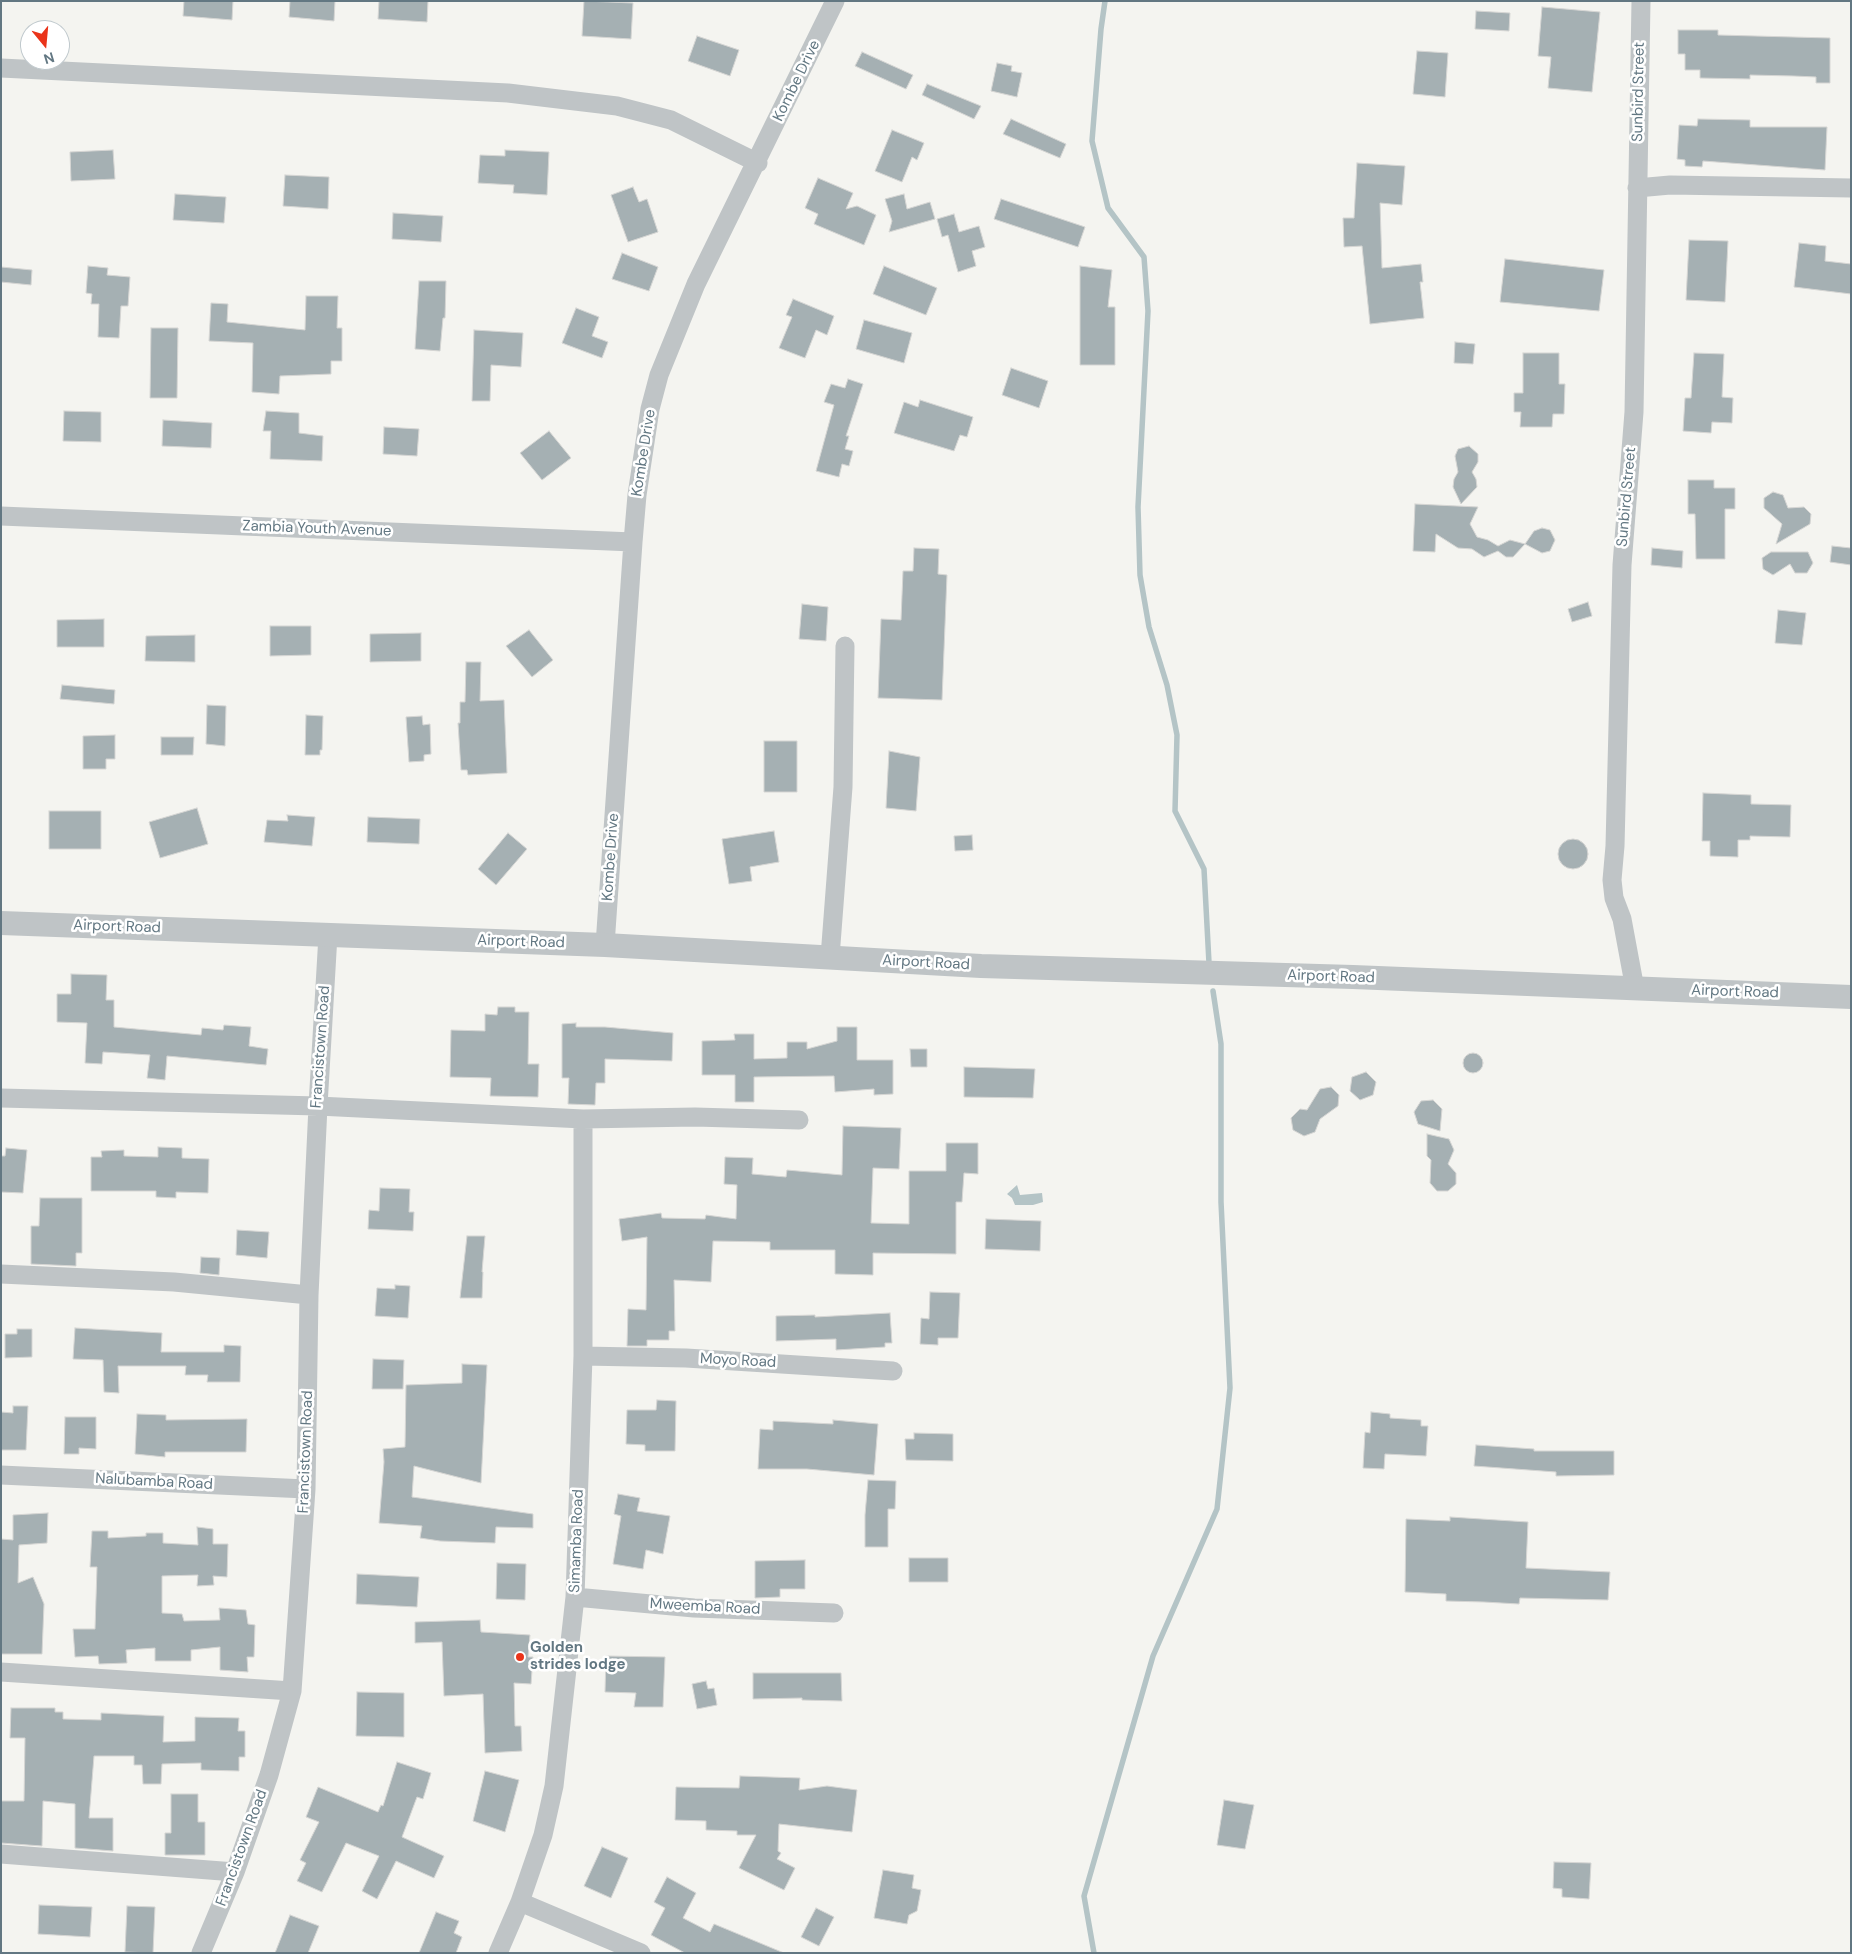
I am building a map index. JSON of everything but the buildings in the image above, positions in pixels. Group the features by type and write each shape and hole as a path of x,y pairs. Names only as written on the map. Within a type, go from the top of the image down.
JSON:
{"street":[{"name":"Kombe Drive","path":"605,945 633,542 637,495 650,409 659,375 696,284 758,162 835,1"},
{"name":"Sunbird Street","path":"1635,989 1622,919 1614,898 1612,880 1615,846 1622,565 1634,412 1641,1"},
{"path":"1,68 508,92 617,106 671,120 758,162"},
{"path":"1637,188 1670,185 1851,188"},
{"name":"Zambia Youth Avenue","path":"1,516 633,542"},
{"path":"830,957 844,787 845,646"},
{"name":"Airport Road","path":"1,923 605,945 981,966 1353,977 1851,997"},
{"name":"Francistown Road","path":"200,1953 235,1872 269,1774 292,1691 306,1489 310,1295 328,935"},
{"path":"1,1098 318,1106 583,1119 695,1117 799,1120"},
{"name":"Simamba Road","path":"498,1953 520,1902 543,1835 554,1786 575,1597 583,1356 583,1119"},
{"path":"1,1274 174,1282 310,1295"},
{"name":"Moyo Road","path":"583,1356 686,1358 893,1371"},
{"name":"Nalubamba Road","path":"1,1476 306,1489"},
{"name":"Mweemba Road","path":"575,1597 694,1608 834,1613"},
{"path":"1,1672 292,1691"},
{"path":"1,1854 235,1872"},
{"path":"520,1902 642,1953"}],"shaded area":[{"path":"1017,1185 1020,1195 1042,1193 1043,1202 1033,1205 1015,1205 1012,1198 1007,1194"}],"waterway":[{"path":"1105,1 1092,141 1108,208 1144,257 1148,311 1138,507 1140,575 1149,627 1167,685 1177,735 1175,811 1204,869 1209,963"},
{"path":"1094,1953 1084,1896 1153,1656 1217,1509 1230,1388 1221,1202 1221,1044 1213,991"}],"place":[{"name":"Golden strides lodge","path":"520,1657"}]}
